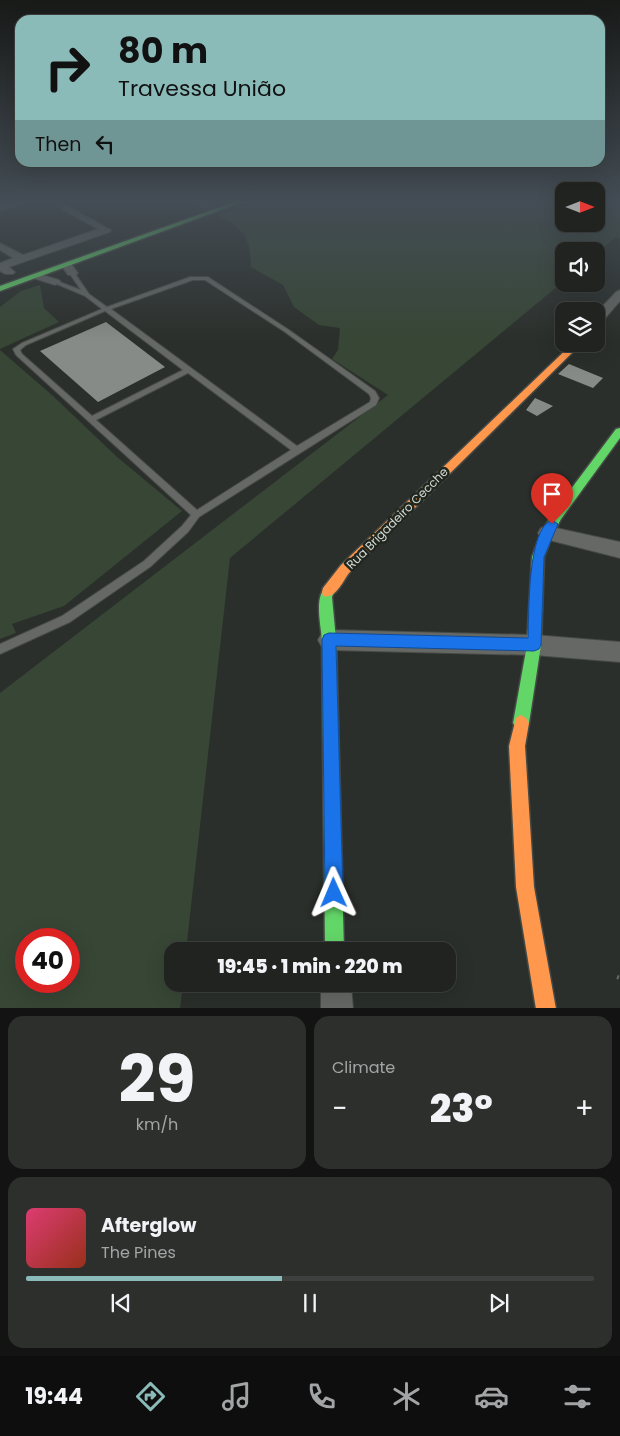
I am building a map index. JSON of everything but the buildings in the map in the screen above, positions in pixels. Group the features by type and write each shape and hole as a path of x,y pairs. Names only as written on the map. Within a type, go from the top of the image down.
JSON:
{"street":[{"path":"2,247 22,259"},
{"path":"57,247 1,266 3,275 66,265 115,247"},
{"path":"0,289 53,276 66,265 108,247"},
{"path":"0,299 40,277 53,276"},
{"path":"605,311 620,294"},
{"name":"Rua Brigadeiro Cecche","path":"335,942 329,640 325,596 345,569 569,352"},
{"path":"546,1008 525,887 517,746 534,645 538,557 547,533 615,446 620,431"},
{"path":"547,533 620,550"},
{"path":"329,640 534,645 620,652"},
{"path":"336,992 336,1008"}],"lane":[{"path":"66,265 87,295"},
{"path":"53,276 87,295 297,450"},
{"path":"0,649 66,619 147,564 185,529 196,515 373,403 376,398 372,393 287,330 206,278 192,278 106,309 16,349 19,355 196,515"},
{"path":"92,420 188,370"}],"green space":[{"path":"249,247 555,247 555,288 230,558 187,942 164,942 164,992 182,992 180,1008 0,1008 0,693 388,395 332,359 338,350 340,328 319,325 294,307 283,285 251,267"},
{"path":"40,285 44,308 59,322 0,349 0,307 21,291"},
{"path":"0,350 53,396 116,456 182,511 64,606 12,624 16,633 0,639"}],"traffic: fast":[{"path":"0,289 116,247"},
{"path":"521,723 534,645 538,557 547,533 557,516 620,431"},
{"path":"328,592 325,596 329,640 335,942"}],"traffic: slow":[{"path":"328,592 345,569 569,352"},
{"path":"521,723 517,746 525,887 546,1008"}],"route":[{"path":"334,893 329,640 534,645 538,557 552,524"}]}
